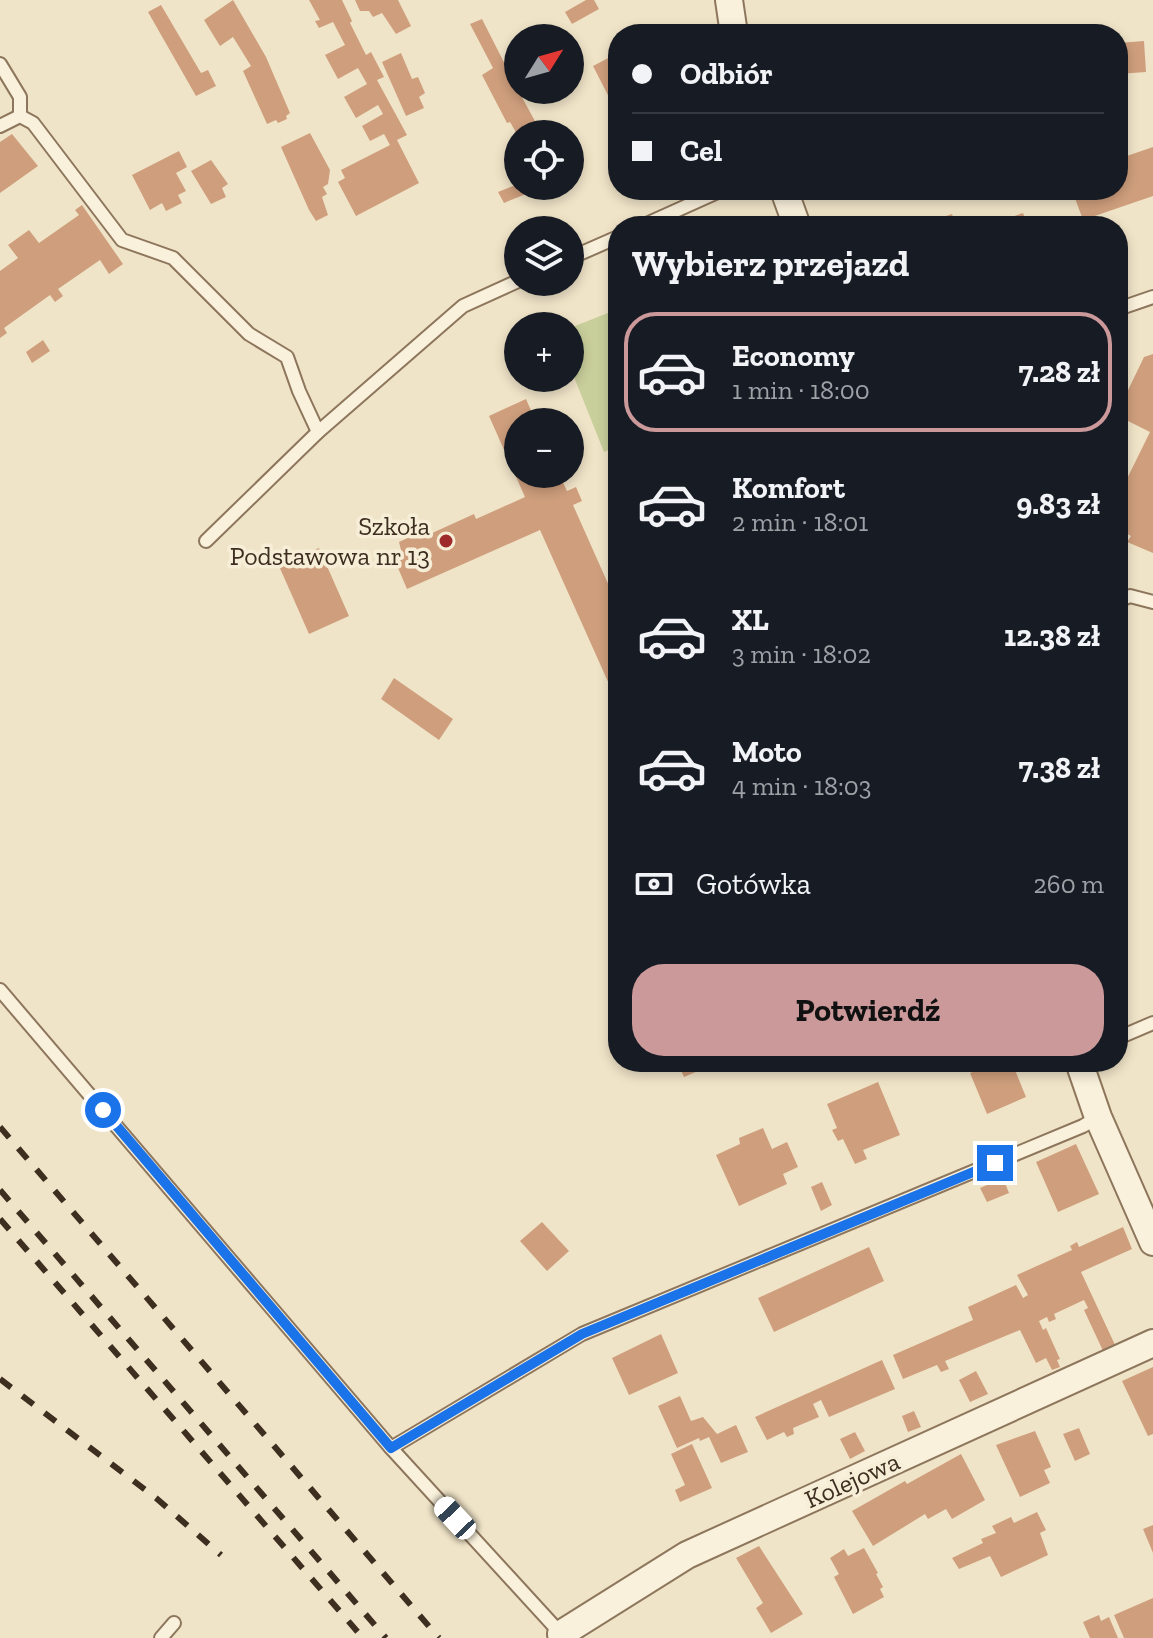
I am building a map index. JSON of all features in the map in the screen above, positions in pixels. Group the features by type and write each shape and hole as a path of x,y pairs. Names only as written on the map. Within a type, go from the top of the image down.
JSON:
{"street":[{"path":"729,0 733,24"},
{"path":"1082,1072 1098,1117 1153,1242"},
{"name":"Kolejowa","path":"563,1636 687,1555 1153,1343"}],"lane":[{"path":"0,64 20,97 20,116"},
{"path":"0,126 20,116"},
{"path":"20,116 33,123 122,240 173,258 249,334 287,357 318,432"},
{"path":"664,216 700,200"},
{"path":"584,252 608,241"},
{"path":"206,541 318,432 463,306 504,287"},
{"path":"1128,306 1153,297"},
{"path":"1128,597 1153,602"},
{"path":"0,990 391,1448 563,1636"},
{"path":"1128,1034 1153,1023"},
{"path":"391,1448 582,1334 1083,1126 1098,1117"},
{"path":"161,1638 174,1623"}],"green space":[{"path":"608,313 608,450 604,452 580,392 584,392 584,322"}],"building":[{"path":"233,0 266,57 290,113 287,119 278,123 276,120 267,124 243,71 251,66 233,37 220,46 204,20"},
{"path":"309,0 342,0 366,55 371,52 384,77 377,80 407,135 397,140 419,183 356,216 338,182 345,178 341,170 390,145 384,134 370,141 362,126 383,114 378,105 356,118 344,97 367,84 358,68 338,79 325,55 345,45 333,22 319,28 315,21 320,20"},
{"path":"355,0 398,0 411,26 396,34 382,13 373,17 369,11 360,11"},
{"path":"586,0 594,0 599,9 572,24 565,12"},
{"path":"161,5 201,73 208,70 216,86 196,96 148,12"},
{"path":"482,19 504,62 504,104 526,104 534,120 505,120 482,75 493,68 470,24"},
{"path":"1144,41 1146,72 1128,73 1128,42"},
{"path":"401,53 412,79 418,77 425,93 419,97 424,108 406,116 382,62"},
{"path":"608,58 608,95 593,66"},
{"path":"310,133 330,170 328,184 323,187 327,194 322,197 328,215 316,221 281,147"},
{"path":"12,134 38,166 0,193 0,142"},
{"path":"1153,147 1153,196 1095,216 1082,216 1076,200 1128,200 1128,156"},
{"path":"179,151 187,167 176,173 186,191 178,195 182,203 166,211 162,203 150,210 132,175"},
{"path":"211,160 228,184 222,188 226,197 211,204 191,171"},
{"path":"504,190 504,200 511,200 504,203 498,192"},
{"path":"82,205 123,264 109,274 100,260 58,289 63,296 55,302 50,295 4,328 7,333 0,338 0,271 18,258 8,245 29,230 39,243 79,215 75,210"},
{"path":"43,340 50,351 32,363 26,352"},
{"path":"1153,354 1153,553 1128,542 1131,536 1128,534 1128,477 1150,432 1128,421 1128,390 1144,357"},
{"path":"526,399 530,408 506,408"},
{"path":"504,409 504,450 489,416"},
{"path":"521,488 566,488 567,491 576,488 582,501 573,505 608,584 608,682 540,530 407,589 392,554 401,550 399,542 416,534 419,539 474,514 476,519 525,497"},
{"path":"319,548 349,616 309,634 279,566"},
{"path":"394,678 453,719 439,740 381,699"},
{"path":"1016,1072 1026,1097 987,1114 970,1073"},
{"path":"878,1082 900,1135 863,1150 867,1159 855,1164 843,1139 838,1141 832,1130 837,1128 827,1104"},
{"path":"763,1128 772,1149 787,1142 798,1167 783,1174 787,1184 739,1206 716,1155 740,1144 739,1138"},
{"path":"1076,1144 1099,1194 1058,1212 1036,1162"},
{"path":"1003,1178 1009,1193 987,1202 980,1188"},
{"path":"822,1182 832,1205 821,1211 811,1187"},
{"path":"542,1222 569,1251 547,1271 520,1241"},
{"path":"1123,1227 1132,1249 1081,1272 1116,1347 1104,1353 1084,1310 1088,1308 1084,1300 1054,1314 1056,1319 1049,1322 1047,1317 1039,1321 1043,1330 1046,1328 1060,1359 1057,1360 1060,1367 1052,1370 1046,1358 1036,1363 1020,1330 945,1361 949,1369 941,1372 937,1365 903,1379 893,1355 973,1320 968,1307 1016,1285 1023,1298 1028,1295 1017,1275 1072,1250 1070,1246 1077,1242 1079,1247"},
{"path":"869,1247 884,1281 774,1332 758,1298"},
{"path":"661,1334 678,1373 629,1395 612,1358"},
{"path":"882,1360 895,1389 829,1417 821,1400 813,1404 819,1417 793,1428 794,1434 787,1437 784,1432 767,1440 755,1417"},
{"path":"1153,1367 1153,1434 1148,1436 1122,1381"},
{"path":"976,1371 988,1394 970,1402 959,1380"},
{"path":"680,1396 691,1421 703,1417 717,1434 736,1425 748,1452 721,1463 709,1437 677,1448 658,1406"},
{"path":"914,1411 921,1427 908,1432 902,1416"},
{"path":"1079,1428 1090,1454 1075,1461 1063,1434"},
{"path":"1035,1431 1051,1467 1044,1470 1050,1483 1020,1497 996,1445"},
{"path":"855,1432 865,1451 850,1459 840,1439"},
{"path":"692,1444 712,1488 680,1502 675,1490 685,1485 671,1454"},
{"path":"961,1454 985,1500 952,1519 946,1509 928,1519 925,1514 873,1546 852,1511"},
{"path":"1037,1512 1046,1530 1040,1533 1048,1555 1001,1577 990,1556 959,1569 952,1558 996,1533 992,1526 1011,1517 1014,1523"},
{"path":"1153,1525 1153,1553 1143,1529"},
{"path":"759,1546 803,1614 771,1633 756,1608 763,1603 736,1558"},
{"path":"864,1548 878,1573 884,1597 853,1614 834,1577 839,1574 830,1558 844,1549 848,1556"},
{"path":"1153,1598 1153,1638 1124,1638 1114,1615"},
{"path":"1099,1615 1101,1621 1109,1617 1118,1638 1090,1638 1083,1622"}],"railway":[{"path":"0,1127 439,1638"},
{"path":"0,1190 386,1638"},
{"path":"0,1219 363,1638"},
{"path":"0,1379 156,1498 221,1555"}],"place":[{"name":"Szkoła Podstawowa nr 13","path":"446,541"}],"route":[{"path":"103,1110 391,1448 582,1334 995,1163"}]}
